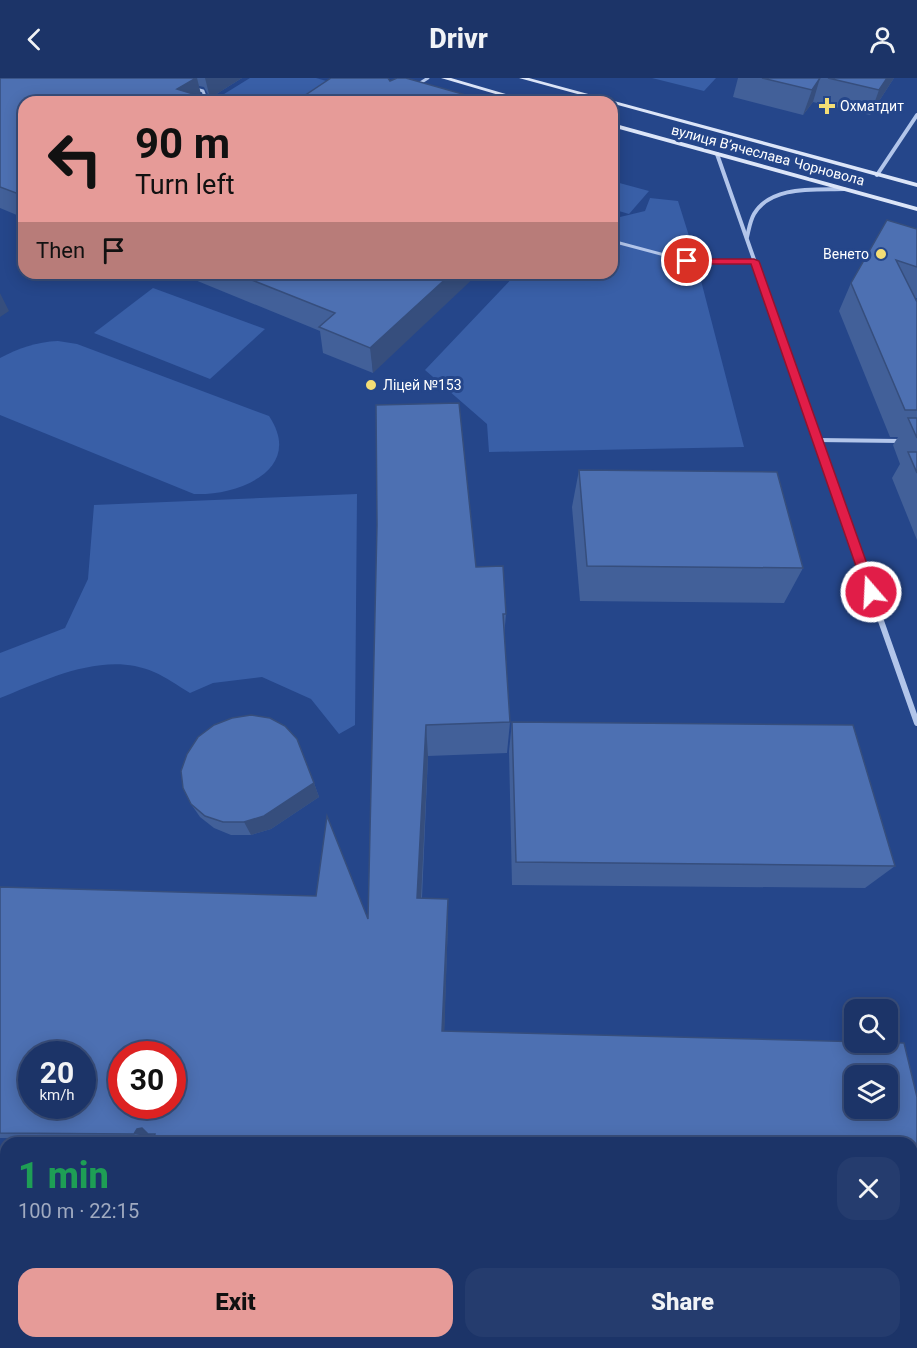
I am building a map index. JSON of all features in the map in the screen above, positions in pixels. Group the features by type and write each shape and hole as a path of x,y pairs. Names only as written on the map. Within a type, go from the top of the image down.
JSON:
{"main road":[{"path":"444,78 508,96"},
{"name":"вулиця Вʼячеслава Чорновола","path":"522,78 589,96"},
{"name":"вулиця Вʼячеслава Чорновола","path":"618,104 917,185"},
{"name":"вулиця Вʼячеслава Чорновола","path":"618,127 917,209"}],"street":[{"path":"877,175 917,115"},
{"path":"717,154 917,723"},
{"path":"747,238 756,211 774,197 802,190 845,189"}],"lane":[{"path":"409,91 428,78"},
{"path":"192,88 202,91 204,96"},
{"path":"618,243 687,261 754,261"},
{"path":"818,440 907,441"}],"shaded area":[{"path":"250,78 316,78 351,88 340,96 221,96"},
{"path":"652,78 716,78 704,91"},
{"path":"618,183 649,191 629,214 618,211"},
{"path":"650,198 678,201 689,236 692,268 698,269 744,447 489,452 487,424 425,370 511,279 618,279 618,216 645,211"},
{"path":"153,288 265,329 210,379 94,333"},
{"path":"58,341 77,344 269,416 278,435 279,451 272,465 261,476 246,484 229,490 194,494 0,415 0,358 28,346"},
{"path":"357,494 355,725 339,734 311,699 262,677 213,683 190,693 154,672 135,666 115,664 76,670 0,698 0,653 65,628 88,579 94,505"}],"building":[{"path":"0,78 196,78 177,89 200,96 18,96 18,194 0,187"},
{"path":"331,78 388,78 390,81 406,78 469,96 304,96"},
{"path":"762,78 820,78 812,90"},
{"path":"828,78 887,78 879,90"},
{"path":"887,220 917,229 917,267 896,260 917,302 917,410 905,410 851,283"},
{"path":"249,279 445,279 370,348 319,327 335,313"},
{"path":"459,403 476,567 503,566 506,614 503,614 510,722 426,725 417,898 448,899 442,1031 844,1041 844,1053 898,1053 898,1043 904,1043 917,1097 917,1137 154,1137 155,1134 148,1134 142,1128 137,1129 134,1134 0,1133 0,887 316,896 327,816 368,919 377,525 376,405"},
{"path":"908,418 917,418 917,438"},
{"path":"908,452 917,452 917,473"},
{"path":"579,470 777,472 803,568 587,566"},
{"path":"251,715 270,718 285,726 297,739 314,783 264,816 244,822 223,822 205,816 191,804 183,788 181,771 187,754 198,737 214,725 232,718"},
{"path":"512,722 853,725 895,866 516,862"}],"place":[{"name":"Охматдит","path":"827,106"},
{"name":"Венето","path":"881,254"},
{"name":"Ліцей №153","path":"371,385"}],"route":[{"path":"687,261 754,261 871,592"}]}
